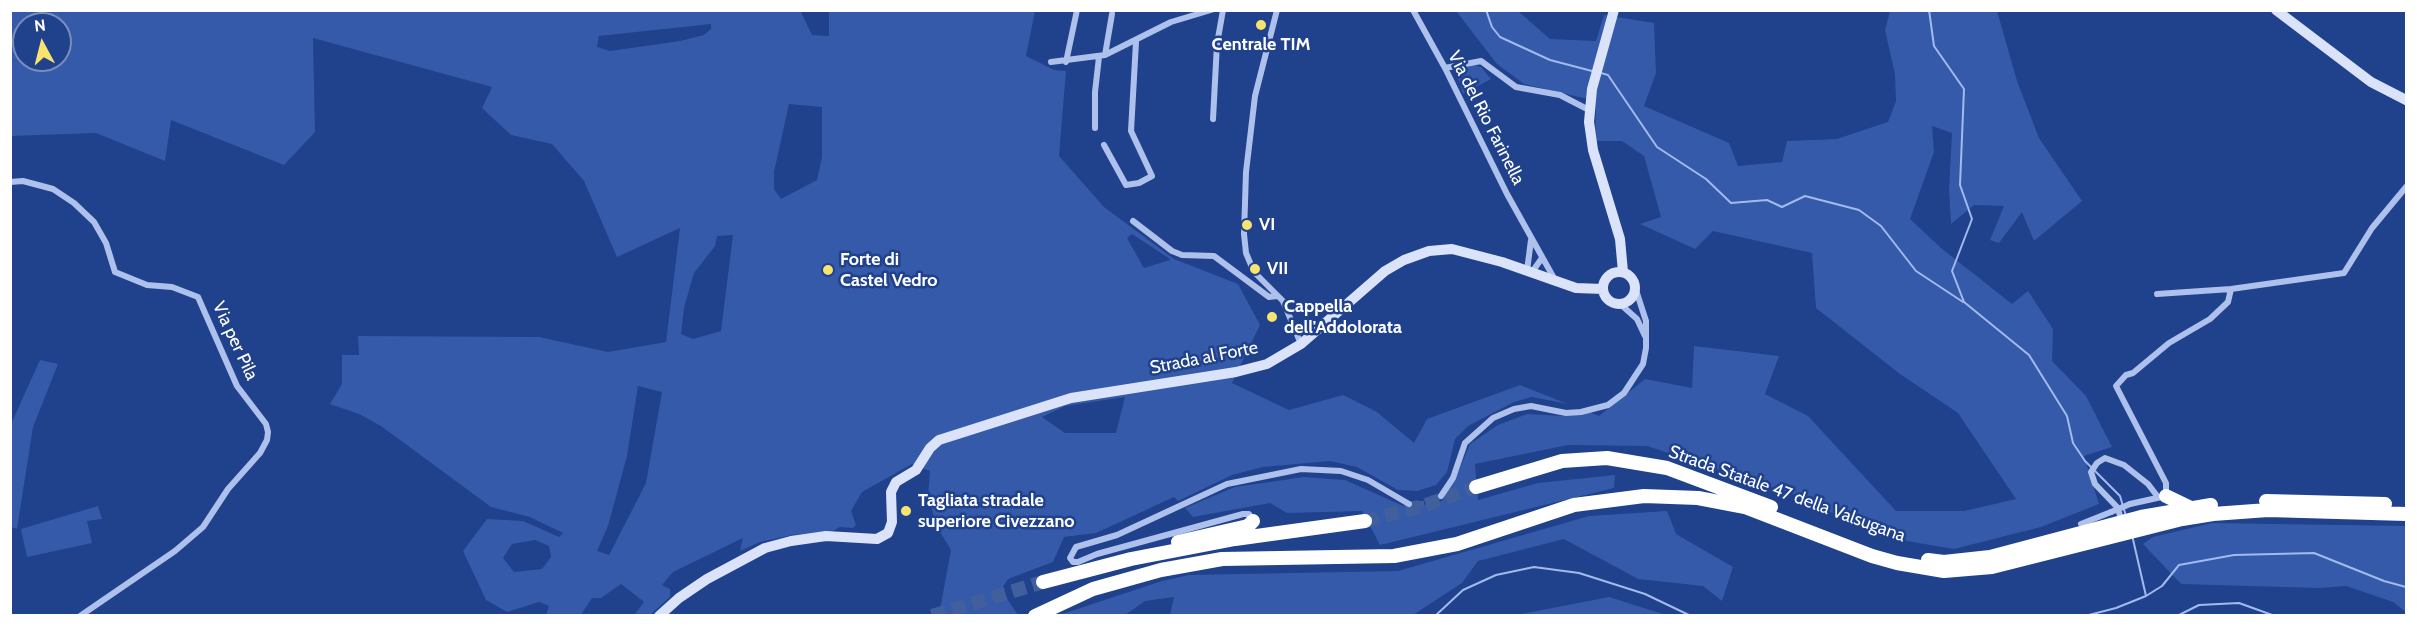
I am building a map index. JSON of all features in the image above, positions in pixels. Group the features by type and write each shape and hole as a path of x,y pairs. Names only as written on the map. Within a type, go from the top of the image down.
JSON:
{"highway":[{"name":"Strada Statale 47 della Valsugana","path":"1476,487 1562,461 1607,458 1627,460 1693,477 1899,555 1944,562 2015,552 2102,534"},
{"name":"Strada Statale 47 della Valsugana","path":"1035,615 1093,589 1161,570 1222,559 1365,558 1416,553 1457,544 1574,505 1644,496 1698,498 1745,507 1872,556 1944,571 1992,567 2191,508 2238,502 2295,501 2405,512"},
{"path":"2162,497 2191,508"},
{"name":"Strada Statale 47 della Valsugana","path":"2141,523 2268,510 2405,512"},
{"path":"1131,559 1193,538 1248,526 1253,521"},
{"path":"1043,582 1131,559 1234,539 1365,521"},
{"path":"2015,552 2081,524"}],"street":[{"path":"1066,62 1077,10"},
{"path":"1051,62 1102,56 1136,42 1171,22 1211,10"},
{"path":"1213,118 1217,44 1223,10"},
{"path":"1277,10 1255,96 1246,172 1244,234 1246,253 1254,272 1283,301 1301,344"},
{"name":"Via del Rio Farinella","path":"1413,10 1445,68 1531,240 1556,281"},
{"path":"2276,10 2371,82 2406,100"},
{"path":"1095,128 1095,92 1112,14"},
{"path":"1613,16 1592,89 1589,110 1593,150 1620,239 1623,272"},
{"path":"1104,145 1126,185 1139,183 1152,176 1131,131 1136,42"},
{"path":"1445,68 1481,61 1516,87 1560,95 1589,110"},
{"name":"Via per Pila","path":"10,182 23,181 52,189 74,203 94,222 106,243 115,272 147,285 172,287 198,297 237,386 266,424 268,432 267,440 260,453 228,489 203,527 175,551 80,615"},
{"path":"2157,294 2231,289 2344,273 2372,228 2406,187"},
{"path":"1133,221 1172,251 1182,255 1214,256 1269,297 1277,296"},
{"path":"1530,272 1531,240"},
{"name":"Strada al Forte","path":"659,615 707,579 765,548 791,541 826,536 877,539 888,534 892,522 891,492 896,482 916,470 939,440 1071,398 1236,372 1267,364 1301,344 1385,271 1404,260 1429,251 1452,249 1476,254 1586,290 1603,289"},
{"path":"1530,272 1542,258"},
{"path":"1441,496 1453,478 1465,443 1482,426 1503,414 1522,407 1566,413 1608,405 1624,393 1635,379 1643,364 1646,339 1643,309 1630,276 1623,272 1611,274 1604,283 1603,289 1608,299 1619,303 1637,319 1646,339"},
{"path":"1619,303 1631,297 1634,284"},
{"path":"2162,497 2163,474 2141,437 2116,386 2126,375 2133,373 2169,343 2210,319 2228,302 2231,289"},
{"path":"2121,518 2117,507 2095,484 2091,472 2097,463 2105,458 2124,465 2162,497"},
{"path":"1253,521 1249,514 1243,514 1078,562 1073,562 1070,558 1076,547 1117,535 1227,484 1301,469 1350,474 1368,480 1408,504"},
{"path":"2081,524 2130,504 2162,497"}],"shaded area":[{"path":"800,10 812,35 829,36 829,11 1035,11 1026,56 1054,70 1066,71 1059,156 1104,207 1174,259 1238,284 1260,325 1232,383 1289,410 1343,395 1377,412 1414,443 1427,419 1520,385 1568,404 1532,397 1514,402 1468,426 1455,439 1447,472 1436,485 1417,491 1398,490 1357,467 1330,461 1263,467 1232,475 1178,501 1174,497 1096,533 1064,537 1053,562 1008,579 1001,590 1018,615 939,615 951,550 937,527 928,496 930,471 912,464 862,492 851,511 856,525 853,528 840,527 833,531 792,535 760,542 740,551 743,538 673,572 662,585 670,589 670,597 650,615 634,615 644,602 621,584 601,598 592,598 581,615 546,615 549,606 539,602 507,612 486,600 463,551 487,519 523,521 559,537 563,533 530,517 491,507 381,426 359,414 330,404 342,384 342,355 359,355 358,336 539,337 608,352 666,342 680,228 617,257 584,181 552,144 511,135 482,108 492,87 313,38 315,132 284,165 171,120 165,161 96,133 11,136 10,11","holes":["711,24 711,29 704,35 680,41 610,51 597,47 599,36","789,104 822,107 822,157 817,180 781,199 774,189 774,172","1132,234 1170,260 1144,268 1127,238","733,235 721,331 693,339 681,334 684,308 694,273 715,246 717,236","638,386 662,392 646,483 609,555 597,551 608,526 627,456","1125,397 1116,433 1065,433 1042,417 1065,406","535,540 549,546 551,557 542,569 514,572 503,558 512,544"]},
{"path":"1456,11 1518,11 1550,39 1596,41 1604,15 1654,23 1656,73 1644,106 1729,143 1738,166 1782,162 1787,141 1837,139 1888,122 1896,101 1895,74 1885,30 1890,11 1997,11 2017,81 2039,138 2082,201 2034,241 2022,212 1999,243 1990,240 2004,206 1974,205 1951,224 1949,189 1952,133 1932,126 1934,152 1910,219 1941,248 2012,304 2028,291 2053,329 2052,361 2086,396 2112,447 2084,456 2099,504 2041,527 1954,549 1877,536 1799,496 1647,446 1568,445 1475,464 1478,500 1538,483 1615,475 1614,488 1380,545 1362,511 1287,513 1270,503 1193,517 1185,508 1235,487 1304,477 1345,480 1408,508 1442,501 1457,475 1470,444 1498,425 1527,414 1565,416 1586,411 1599,416 1645,379 1692,388 1694,346 1779,356 1765,394 1808,416 1896,511 1964,511 2016,499 1958,413 1900,374 1816,308 1812,253 1713,231 1695,249 1640,224 1661,217 1644,156 1622,141 1595,141 1596,101 1524,84 1497,64"},
{"path":"1472,65 1481,67 1491,79 1463,94 1458,78 1462,70"},
{"path":"40,360 58,364 33,427 17,529 11,527 11,424"},
{"path":"98,506 102,519 87,521 92,543 27,557 21,529"},
{"path":"1667,511 1676,534 1733,567 1722,601 1703,586 1638,579 1564,539 1478,561 1462,583 1413,615 1170,615 1174,597 1145,601 1125,615 1059,615 1162,581 1189,575 1398,571 1589,516"},
{"path":"2212,523 2406,526 2406,612 2393,602 2346,586 2319,588 2181,584 2143,544 2153,537"},
{"path":"1609,597 1666,615 1516,615"}],"waterway":[{"path":"1486,10 1492,27 1500,37 1550,60 1592,71"},
{"path":"1929,10 1934,46 1964,89 1960,185 1972,219 1952,271 1964,302 2029,355 2067,416 2073,443 2085,461 2120,496 2126,516"},
{"path":"1601,73 1608,75 1657,147 1706,179 1731,203 1767,200 1782,207 1805,196 1859,210 1881,226 1916,271 1963,302"},
{"path":"2132,535 2146,596"},
{"path":"2085,616 2116,608 2146,596 2162,586 2179,565 2234,555 2314,553 2384,581 2406,587"},
{"path":"1435,616 1463,590 1496,575 1534,567 1579,573 1645,594 1691,616"},
{"path":"2177,616 2199,605 2239,603 2275,616"}],"tunnel":[{"path":"1365,521 1426,505 1476,487"},
{"path":"1409,504 1425,504 1441,496"},
{"path":"932,616 1043,582"}],"place":[{"name":"Centrale TIM","path":"1261,25"},
{"name":"VI","path":"1247,225"},
{"name":"VII","path":"1255,269"},
{"name":"Forte di Castel Vedro","path":"828,270"},
{"name":"Cappella dell'Addolorata","path":"1272,317"},
{"name":"Tagliata stradale superiore Civezzano","path":"906,511"}]}
